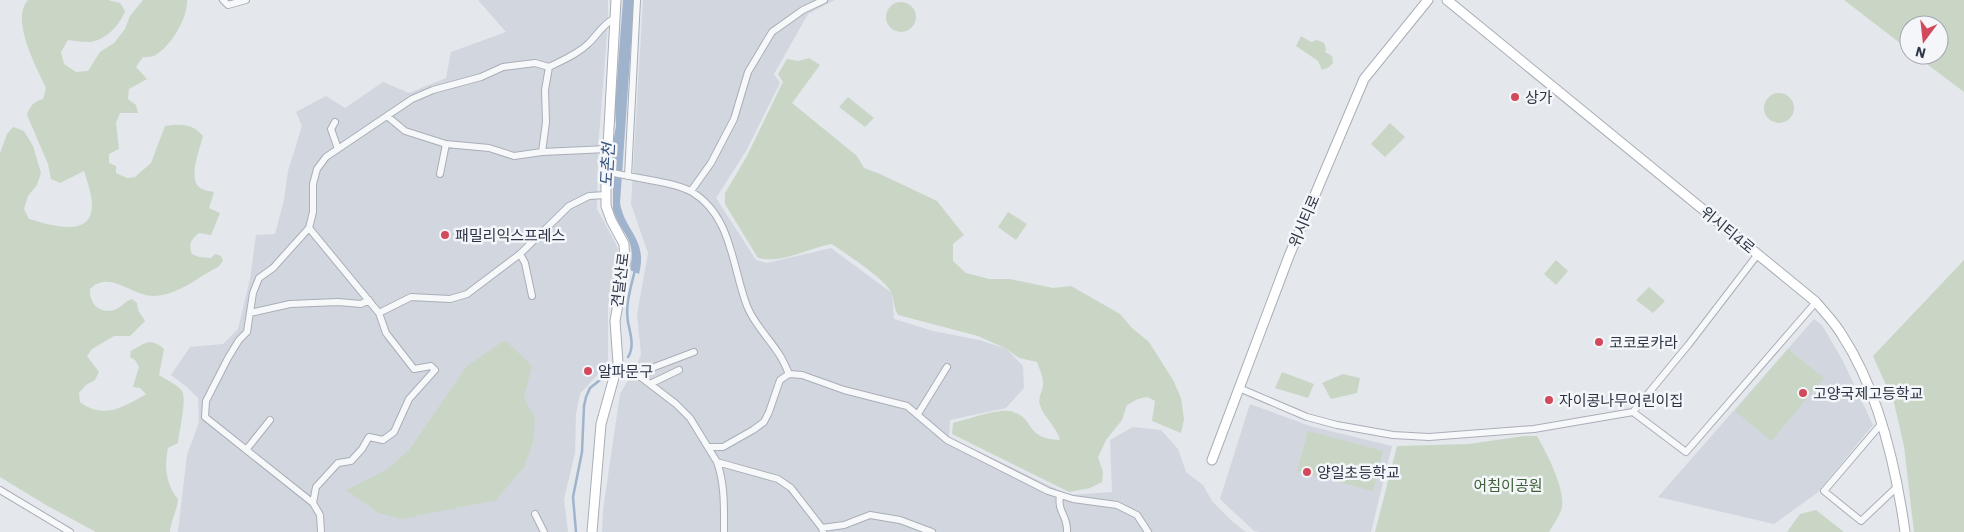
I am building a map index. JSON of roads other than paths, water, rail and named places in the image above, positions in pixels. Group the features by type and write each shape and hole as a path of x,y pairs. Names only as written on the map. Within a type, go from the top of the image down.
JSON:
{"street":[{"path":"223,0 228,5 246,0"},
{"name":"견달산로","path":"592,532 601,424 618,368 616,313 626,254 624,244 608,213 606,195 616,0"},
{"path":"626,176 637,0"},
{"path":"691,191 711,162 734,119 748,72 772,32 803,10 824,0"},
{"name":"위시티로","path":"1212,460 1289,256 1364,79 1428,0"},
{"name":"위시티4로","path":"1447,0 1816,302 1846,342 1859,365 1882,423 1898,486 1904,532"},
{"path":"321,532 320,515 313,503 205,417 206,401 228,358 239,340 247,332 252,293 259,278 272,268 310,228 313,212 313,184 317,169 326,157 412,99 433,90 481,77 503,67 536,63 549,67 572,55 589,43 608,21 614,18"},
{"path":"542,152 546,122 545,90 549,67"},
{"path":"387,116 405,131 446,144 489,148 514,156 542,152 608,149"},
{"path":"334,122 332,129 338,149"},
{"path":"440,174 446,144"},
{"path":"608,172 691,191 714,212 730,245 747,306 754,320 779,354 789,374"},
{"path":"379,313 411,297 450,299 467,294 520,254 569,206 589,196 606,195"},
{"path":"310,228 379,313 386,333 414,369 431,366 435,370 409,399 394,432 383,440 370,437 351,461 338,463 316,487 313,503"},
{"path":"520,254 525,263 532,296"},
{"path":"1239,388 1307,417 1353,429 1393,435 1429,437 1534,429 1633,412 1689,344 1758,254"},
{"path":"250,314 290,304 338,302 361,304 369,300"},
{"path":"1633,412 1686,452 1816,302"},
{"path":"640,377 649,369 694,352"},
{"path":"918,414 947,366"},
{"path":"618,368 633,371 676,404 690,418 720,470 724,502 724,532"},
{"path":"650,384 679,370"},
{"path":"708,447 723,446 764,422 770,412 780,380 789,374 802,375 844,390 907,406 947,440 1048,491 1073,500 1117,505 1137,515 1148,532"},
{"path":"246,450 270,420"},
{"path":"1882,423 1824,491 1861,521 1898,486"},
{"path":"717,462 778,478 791,488 822,530 844,525 870,515 900,520 932,532"},
{"path":"0,490 70,532"},
{"path":"1060,495 1058,506 1068,523 1067,532"},
{"path":"534,514 544,532"}],"water":[{"path":"623,0 634,0 620,203 626,221 635,236 641,252 639,274 630,270 632,258 630,243 613,209 613,143 616,126 615,107"}],"waterway":[{"name":"도촌천","path":"628,357 632,344 627,309 635,270"},
{"name":"도촌천","path":"576,532 573,497 582,452 584,406 590,388 605,376"}],"place":[{"name":"상가","path":"1515,97"},
{"name":"패밀리익스프레스","path":"445,235"},
{"name":"코코로카라","path":"1599,342"},
{"name":"알파문구","path":"588,371"},
{"name":"고양국제고등학교","path":"1803,393"},
{"name":"자이콩나무어린이집","path":"1549,400"},
{"name":"양일초등학교","path":"1307,472"}],"park label":[{"name":"어침이공원","path":"1508,485"}]}
